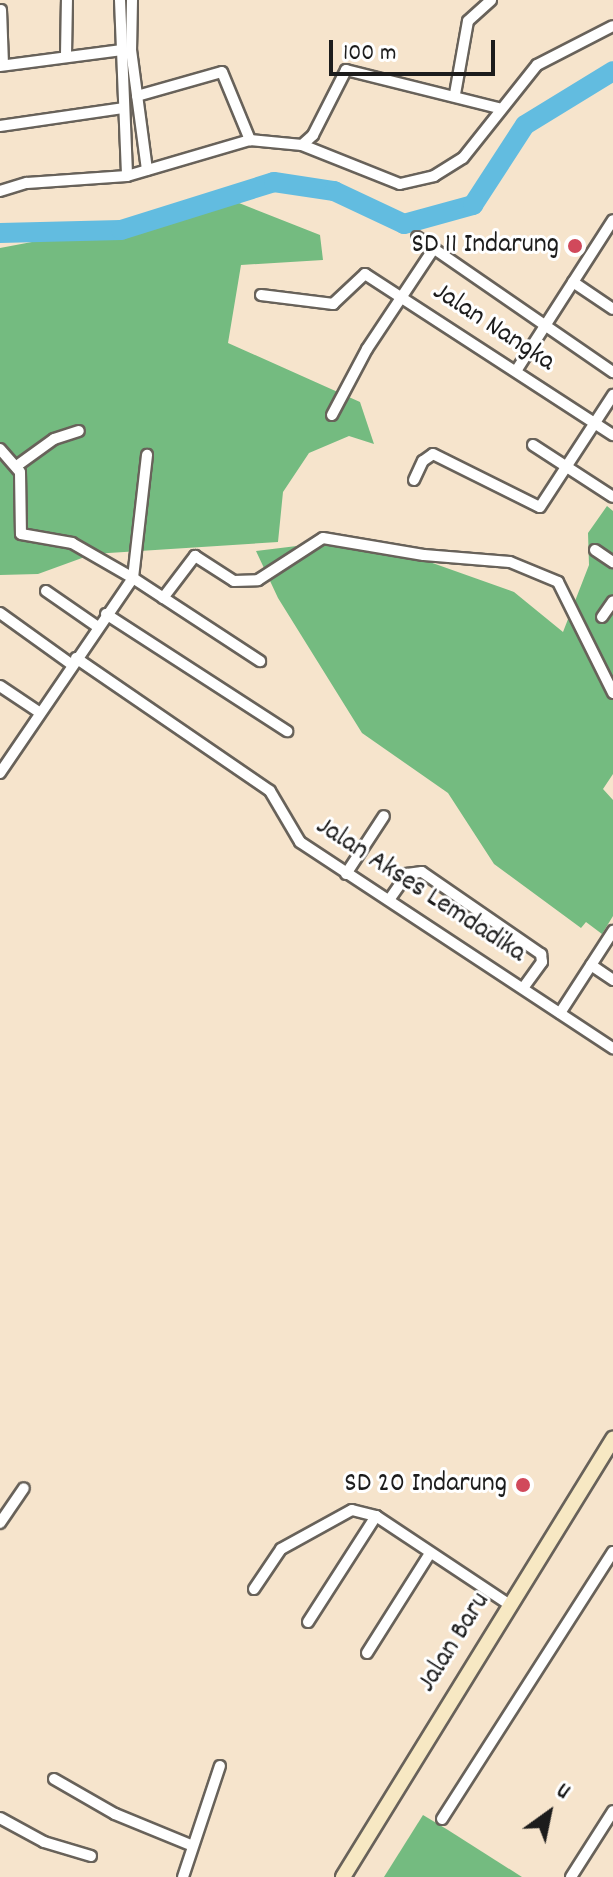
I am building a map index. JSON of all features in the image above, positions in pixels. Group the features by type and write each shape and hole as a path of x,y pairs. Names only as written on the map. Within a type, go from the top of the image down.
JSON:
{"street":[{"path":"4,0 0,10 2,65 122,50"},
{"path":"66,55 67,0"},
{"path":"120,0 127,176"},
{"path":"132,0 137,96 147,170"},
{"path":"455,94 468,21 491,0"},
{"path":"0,191 27,183 127,176 250,140 302,145 400,184 434,176 463,158 498,108 537,65 613,26"},
{"path":"302,145 346,70 455,94 498,108"},
{"path":"137,96 222,72 250,140"},
{"path":"0,126 123,108"},
{"path":"516,371 613,220"},
{"path":"417,237 543,327 613,372"},
{"path":"602,239 613,246"},
{"path":"332,415 434,248"},
{"name":"Jalan Nangka","path":"261,295 333,304 365,274 613,435"},
{"path":"573,282 613,309"},
{"path":"414,480 423,461 433,454 468,467 538,507 568,468 613,395"},
{"path":"18,465 54,439 79,431"},
{"path":"533,445 613,497"},
{"path":"0,449 18,465 21,534 72,543 133,578 260,661"},
{"path":"0,773 133,578 147,455"},
{"path":"163,598 195,556 237,582 258,580 323,538 424,555 510,562 558,582 613,693"},
{"path":"595,550 613,562"},
{"path":"46,591 98,627"},
{"path":"602,617 613,601"},
{"name":"Jalan Akses Lemdadika","path":"0,613 270,791 293,835 346,874 613,1048"},
{"path":"106,614 287,731"},
{"path":"0,686 39,712"},
{"path":"346,874 384,816"},
{"path":"389,900 407,874 422,872 541,954 542,962 523,988"},
{"path":"560,1013 613,931"},
{"path":"591,965 613,980"},
{"name":"Jalan Baru","path":"343,1877 613,1439"},
{"path":"0,1523 24,1488"},
{"path":"254,1589 281,1549 352,1510 376,1516 429,1555 510,1605"},
{"path":"308,1622 376,1516"},
{"path":"442,1819 613,1552"},
{"path":"367,1653 429,1555"},
{"path":"183,1877 220,1766"},
{"path":"54,1779 115,1814 193,1846"},
{"path":"571,1877 613,1811"},
{"path":"0,1818 44,1842 91,1856"}],"green space":[{"path":"239,203 320,235 323,260 241,265 228,343 360,402 374,444 349,436 309,453 283,492 278,542 93,554 38,574 0,575 0,248"},
{"path":"607,506 613,511 613,774 603,789 613,800 613,916 602,934 586,922 581,928 494,864 448,793 362,733 278,598 256,551 362,538 514,592 563,632 589,565 588,533"},
{"path":"423,1815 448,1830 522,1877 384,1877"}],"waterway":[{"path":"0,233 121,230 274,182 334,191 404,224 473,205 525,125 613,71"}],"place":[{"name":"SD 11 Indarung","path":"575,246"},
{"name":"SD 20 Indarung","path":"523,1485"}]}
